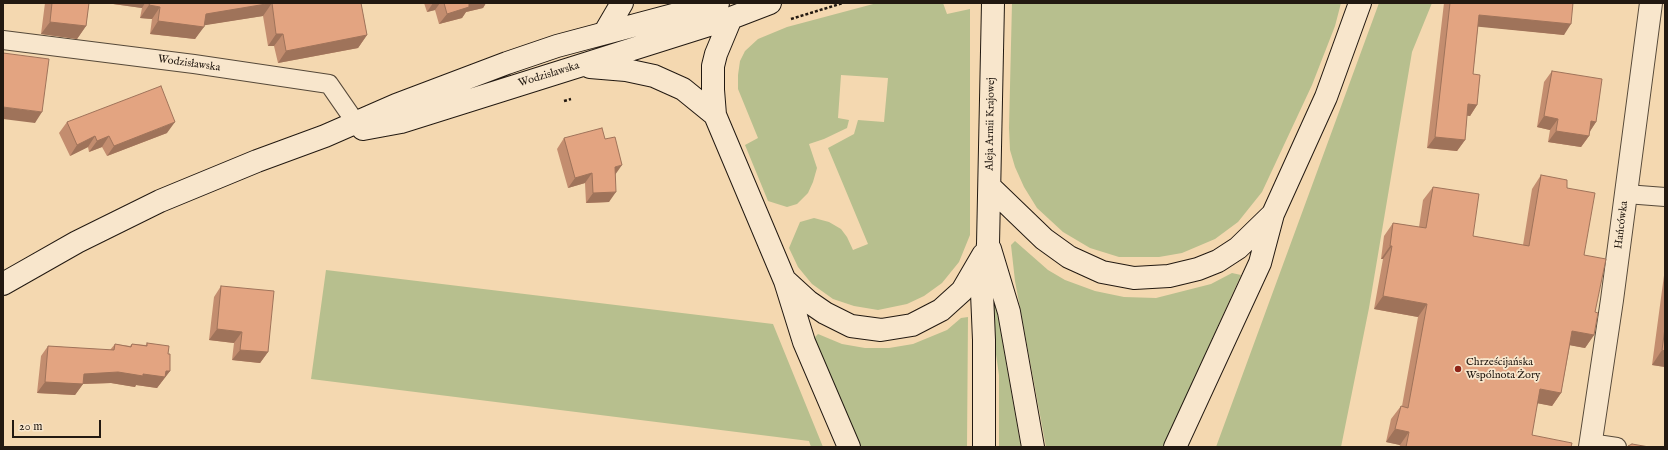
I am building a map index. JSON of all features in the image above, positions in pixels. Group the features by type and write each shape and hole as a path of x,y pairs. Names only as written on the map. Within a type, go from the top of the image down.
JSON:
{"main road":[{"path":"605,32 622,3"},
{"name":"Wodzisławska","path":"3,284 77,242 160,201 257,161 325,136 396,105 507,63 605,32 770,3"},
{"name":"Aleja Armii Krajowej","path":"984,447 984,340 982,293 988,244 993,3"},
{"path":"1175,447 1260,263 1273,214 1326,97 1360,3"},
{"name":"Hańcówka","path":"1590,445 1612,300 1651,3"},
{"path":"724,10 713,66 715,115 785,281 804,342 849,447"},
{"name":"Wodzisławska","path":"325,136 401,122 579,66 724,10"},
{"path":"579,66 626,70 654,76 683,88 715,115"},
{"path":"990,187 1044,239 1069,258 1102,272 1134,278 1169,276 1198,269 1218,261 1238,248 1273,214"},
{"path":"785,281 809,302 825,313 851,326 881,330 912,325 941,310 962,291 976,269 988,244"},
{"name":"Aleja Armii Krajowej","path":"988,244 1009,312 1033,447"}],"lane":[{"name":"Wodzisławska","path":"3,40 194,64 329,84 356,123"},
{"path":"1626,194 1665,197"},
{"path":"1590,445 1617,447"}],"path":[{"path":"787,21 843,3"},
{"path":"563,101 571,99"}],"green space":[{"path":"877,3 943,3 947,14 970,9 970,235 959,262 942,283 924,296 907,304 878,310 854,306 833,299 812,284 798,267 789,248 800,222 814,218 829,222 841,229 847,237 853,250 868,244 828,148 854,134 858,120 884,122 888,78 841,75 838,118 849,120 847,128 824,139 809,144 817,168 813,182 808,193 797,204 787,207 768,201 745,145 758,138 738,89 740,61 745,51 758,39 787,27"},
{"path":"1012,3 1341,3 1335,26 1312,85 1262,192 1238,222 1215,239 1182,253 1159,257 1119,257 1090,248 1063,232 1037,208 1024,187 1015,167 1010,150 1009,128"},
{"path":"1379,3 1432,3 1412,52 1369,308 1341,447 1216,447"},
{"path":"1015,241 1048,270 1065,280 1095,291 1124,297 1156,298 1211,284 1232,273 1241,275 1163,447 1046,447 1015,281 1011,245"},
{"path":"326,270 773,324 823,447 811,447 809,441 311,379"},
{"path":"988,300 995,300 1021,447 999,447 999,375"},
{"path":"968,317 967,447 860,447 814,338 818,334 842,344 865,348 889,348 913,344 947,330 961,318"}],"building":[{"path":"52,3 89,3 86,26 50,22"},
{"path":"150,3 272,3 206,14 204,27 158,21 160,7 149,5"},
{"path":"272,3 361,3 367,35 286,51 283,34 276,34"},
{"path":"444,3 469,3 469,7 447,14"},
{"path":"1450,3 1573,3 1571,24 1479,15 1473,74 1480,75 1477,105 1468,104 1465,140 1435,137"},
{"path":"3,53 49,59 42,112 3,107"},
{"path":"1552,71 1602,79 1596,122 1591,121 1589,136 1556,131 1558,119 1544,116"},
{"path":"161,86 175,122 114,146 109,136 97,141 95,136 77,145 67,122"},
{"path":"602,128 605,139 615,137 622,165 615,167 616,192 593,193 592,173 575,178 564,138"},
{"path":"1541,175 1567,180 1567,188 1595,193 1584,255 1606,259 1595,312 1598,313 1594,335 1572,331 1561,393 1540,389 1532,435 1572,443 1571,447 1406,447 1409,432 1395,429 1401,406 1408,408 1427,304 1383,296 1392,246 1390,246 1393,223 1426,228 1433,187 1479,194 1473,236 1529,246"},
{"path":"221,286 274,291 268,352 240,350 242,332 217,329"},
{"path":"1665,328 1665,351 1662,350"},
{"path":"147,343 169,346 168,354 170,354 170,371 166,371 165,377 143,374 143,376 118,372 84,374 83,384 45,382 48,346 114,350 115,344 131,347 132,344 147,346"},
{"path":"1632,444 1649,447 1628,447"}],"place":[{"name":"Chrześcijańska Wspólnota Żory","path":"1458,369"}]}
